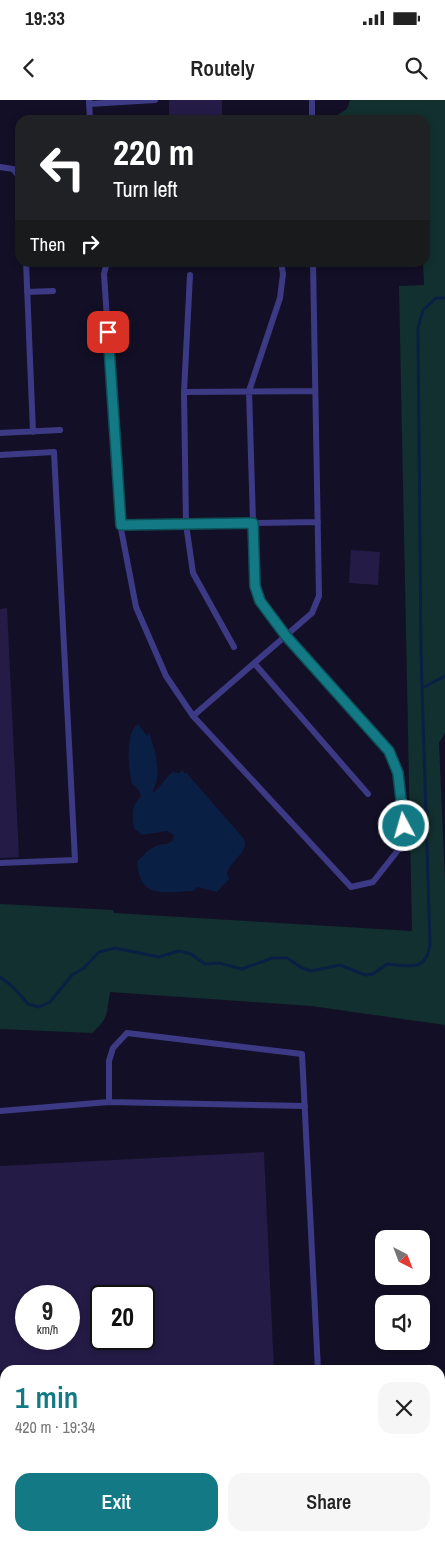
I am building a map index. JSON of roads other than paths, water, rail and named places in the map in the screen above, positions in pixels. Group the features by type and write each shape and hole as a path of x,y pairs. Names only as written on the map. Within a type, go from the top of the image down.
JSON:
{"lane":[{"path":"90,115 89,102 155,100"},
{"path":"312,100 312,115"},
{"path":"0,167 13,169 15,172"},
{"path":"26,267 33,432"},
{"path":"106,267 104,274 121,525 136,607 166,676 193,716 351,888 374,882 399,849 404,826 398,773 389,751 286,636 260,601 255,586 249,391 280,298 281,267"},
{"path":"193,716 312,613 319,596 313,267"},
{"path":"190,275 184,392 186,524 193,573 234,647"},
{"path":"27,292 53,291"},
{"path":"184,392 314,391"},
{"path":"0,433 60,430"},
{"path":"0,455 54,452 75,860 0,864"},
{"path":"121,525 318,522"},
{"path":"254,663 368,794"},
{"path":"109,1102 108,1061 113,1048 127,1033 302,1054 318,1365"},
{"path":"0,1111 109,1102 305,1106"}],"water":[{"path":"138,724 147,736 149,732 155,754 157,779 152,793 173,772 180,773 183,770 244,839 245,844 242,852 227,873 229,879 217,892 198,887 193,891 163,892 148,888 143,883 137,862 154,847 172,841 174,835 167,831 142,835 134,828 134,807 141,797 139,790 132,784 129,743 131,735"}],"waterway":[{"path":"0,977 13,987 28,1004 39,1007 50,1002 72,975 84,968 99,952 115,948 159,957 179,951 191,954 205,964 219,963 242,969 272,958 287,958 302,968 311,971 340,965 365,975 373,974 387,964 409,966 421,963 425,959 430,944 421,653 418,328 423,310 436,298 445,298"},
{"path":"422,688 445,676"}]}
